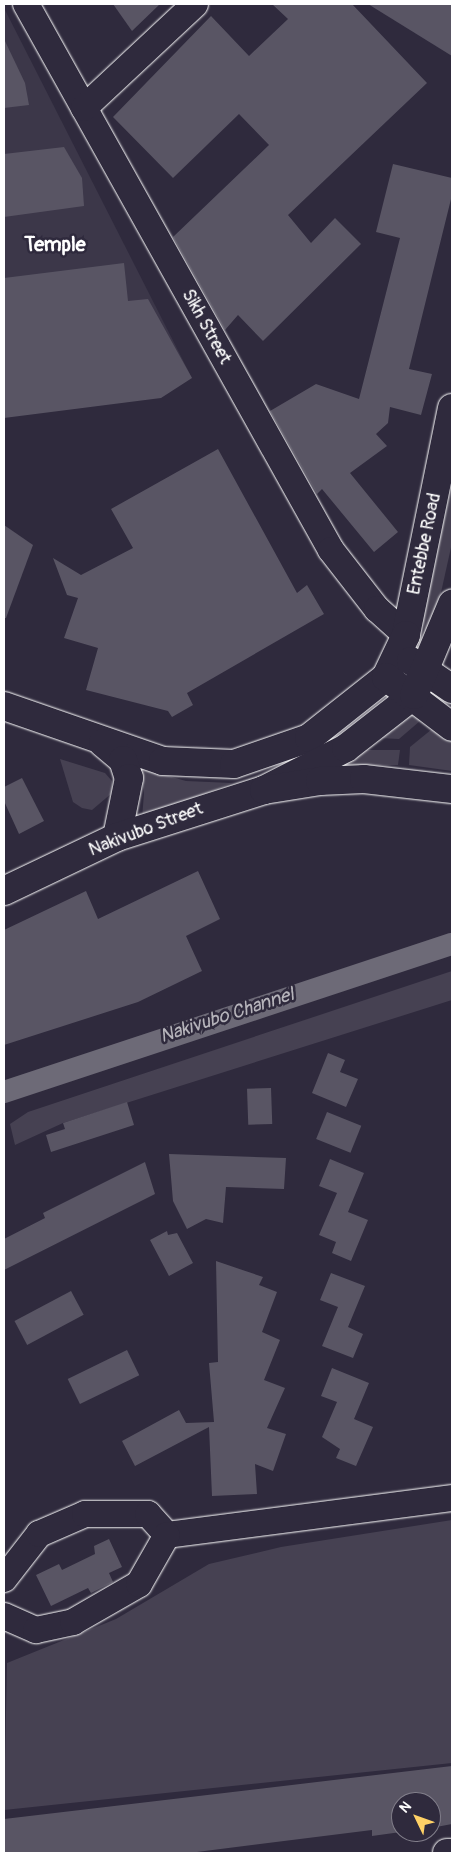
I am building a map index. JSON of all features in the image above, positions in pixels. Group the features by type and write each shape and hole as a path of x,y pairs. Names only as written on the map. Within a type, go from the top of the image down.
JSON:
{"main road":[{"name":"Entebbe Road","path":"386,677 403,644 452,408"},
{"path":"264,790 346,748 414,696 427,672 452,604"},
{"path":"403,644 427,672 452,689"},
{"path":"4,706 163,762 234,764 260,758 309,738 386,677 414,696 452,727"},
{"path":"98,739 123,760 129,778 117,837"},
{"path":"264,790 320,781 364,780 452,789"},
{"name":"Nakivubo Street","path":"4,891 117,837 264,790"},
{"path":"446,1853 452,1853"}],"street":[{"name":"Sikh Street","path":"26,4 330,550 403,644"},
{"path":"84,108 195,4"},
{"path":"167,1535 452,1498"},
{"path":"4,1579 39,1534 85,1514 148,1514 167,1535"},
{"path":"4,1616 36,1630 73,1622 139,1584 167,1535"}],"shaded area":[{"path":"4,8 192,378 4,403"},
{"path":"452,484 452,543 436,615 426,638 422,614"},
{"path":"427,715 399,739 378,738 400,717"},
{"path":"437,725 452,742 452,771 409,765 410,747"},
{"path":"362,750 400,750 398,765 334,767"},
{"path":"60,759 105,773 112,781 112,793 92,810 82,808 73,802"},
{"path":"140,768 186,781 232,783 142,819 144,793"},
{"path":"452,971 452,1000 63,1123 15,1145 10,1124 28,1112"},
{"path":"452,1520 452,1763 4,1810 7,1663 116,1619 209,1564 281,1547"}],"building":[{"path":"113,4 160,4 132,31"},
{"path":"272,4 352,4 427,83 288,215 311,243 335,218 361,244 263,341 238,315 225,330 173,237 269,145 239,114 173,178 113,117 211,16 249,56 288,19"},
{"path":"368,4 452,4 452,56"},
{"path":"4,39 25,83 29,105 4,108"},
{"path":"64,147 82,178 84,206 4,217 4,154"},
{"path":"393,164 452,178 452,195 409,369 432,374 421,415 390,407 388,423 376,434 387,446 350,473 398,532 374,552 322,489 317,494 270,411 316,384 359,399 400,238 376,232"},
{"path":"124,263 128,301 148,299 192,378 161,398 4,418 4,278"},
{"path":"218,449 297,593 307,585 324,614 187,693 193,705 172,717 168,711 86,690 98,648 64,638 78,598 67,595 53,558 81,575 133,548 111,509"},
{"path":"4,525 33,545 6,618 4,618"},
{"path":"22,778 44,821 19,834 4,801 4,787"},
{"path":"198,871 220,919 186,936 202,971 138,1002 4,1045 4,930 86,891 98,919"},
{"path":"328,1053 345,1060 340,1072 358,1079 346,1107 312,1093"},
{"path":"271,1088 272,1124 248,1125 247,1089"},
{"path":"127,1102 134,1125 51,1152 46,1135 65,1129 63,1123"},
{"path":"327,1112 361,1126 350,1153 316,1139"},
{"path":"169,1154 286,1158 284,1189 226,1187 223,1223 206,1219 187,1229 173,1201"},
{"path":"330,1159 364,1173 348,1212 368,1220 351,1261 332,1253 336,1242 319,1235 337,1193 319,1186"},
{"path":"145,1162 155,1194 4,1270 4,1239 45,1218 43,1213"},
{"path":"167,1231 168,1235 177,1233 193,1263 169,1276 150,1240"},
{"path":"216,1261 263,1277 259,1285 277,1292 262,1332 280,1340 264,1380 285,1388 267,1428 286,1434 273,1471 255,1464 257,1494 212,1496 209,1427 135,1466 122,1441 179,1410 186,1423 214,1422 209,1363 218,1362"},
{"path":"331,1273 365,1286 348,1327 363,1334 353,1358 322,1346 338,1307 320,1300"},
{"path":"71,1291 84,1315 27,1345 14,1321"},
{"path":"127,1350 139,1375 80,1404 68,1379"},
{"path":"332,1368 369,1383 354,1419 373,1427 356,1466 336,1458 340,1449 322,1437 337,1402 321,1396"},
{"path":"109,1539 122,1567 109,1573 113,1582 91,1593 88,1588 51,1606 36,1575 59,1564 62,1570 95,1554 94,1546"},
{"path":"452,1766 452,1824 441,1826 441,1792 391,1792 391,1833 372,1836 372,1830 189,1853 4,1853 4,1819"}],"waterway":[{"name":"Nakivubo Channel","path":"4,1092 452,944"}],"district":[{"name":"Temple","path":"55,244"}]}
